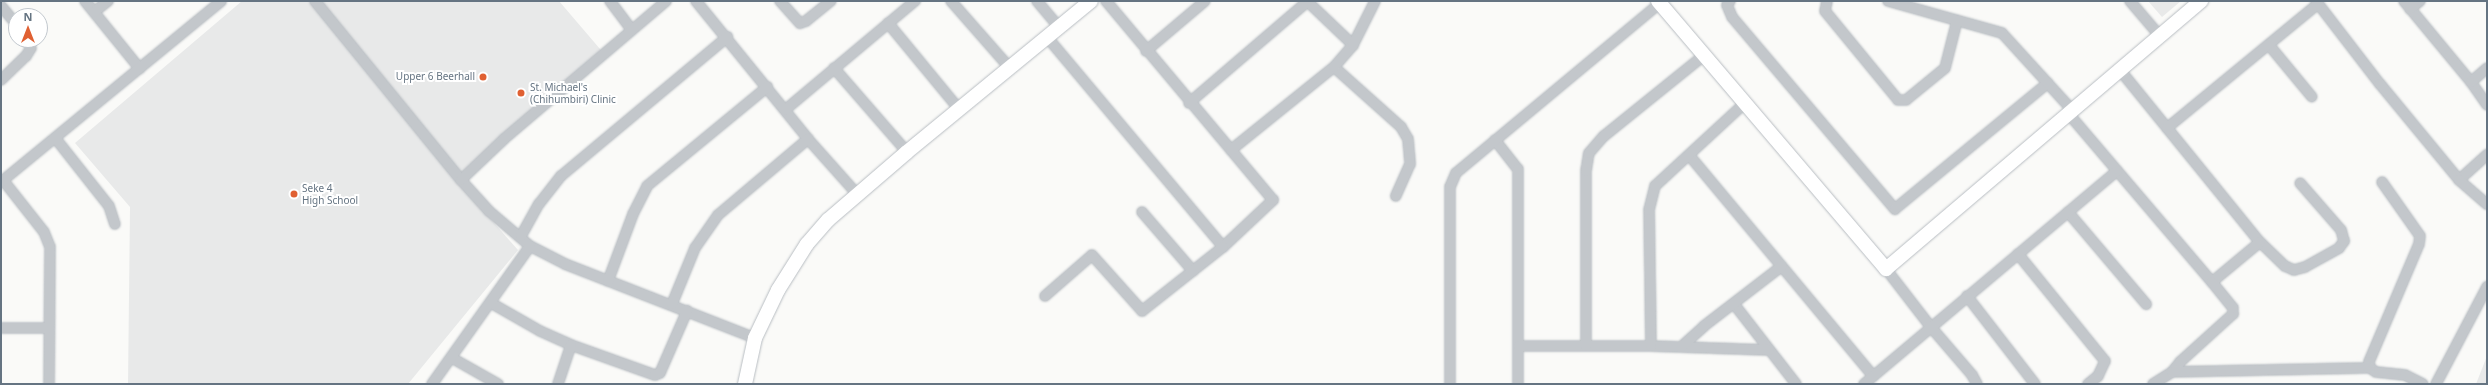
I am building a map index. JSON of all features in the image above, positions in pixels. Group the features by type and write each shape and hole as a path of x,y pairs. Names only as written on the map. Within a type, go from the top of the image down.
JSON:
{"street":[{"path":"85,1 140,69"},
{"path":"94,12 108,1"},
{"path":"49,384 48,240 2,181 56,139 221,1"},
{"path":"315,1 461,180 490,211 521,236 530,246 544,255 608,281 672,304 755,338"},
{"path":"610,1 631,29"},
{"path":"461,180 631,29 666,1"},
{"path":"696,1 808,139 857,194"},
{"path":"780,1 800,22 806,21 831,1"},
{"path":"785,110 915,1"},
{"path":"951,1 1009,67"},
{"path":"1037,1 1059,27"},
{"path":"745,384 755,338 778,290 807,244 828,220 1009,67 1091,1"},
{"path":"1045,296 1092,255 1142,311 1223,247 1272,200 1232,150 1189,103 1106,1"},
{"path":"1146,51 1206,1"},
{"path":"1189,103 1307,1 1353,45"},
{"path":"1232,150 1334,67 1353,45 1375,1"},
{"path":"1730,1 1727,5 1732,17 1895,210 2048,83"},
{"path":"1827,1 1825,11 1898,100 1906,100 1945,68 1956,21"},
{"path":"1888,1 2002,33 2048,83 2117,171 2233,308 2233,314 2180,362 2172,372 2152,384"},
{"path":"2130,1 2160,35"},
{"path":"1886,269 2201,1"},
{"path":"2420,1 2407,5 2471,82 2487,105"},
{"path":"1450,384 1450,187 1456,173 1659,2 1703,56 1886,269 1930,326 1972,375 1977,384"},
{"path":"2167,128 2269,45 2317,2 2380,84 2459,180 2487,204"},
{"path":"1,6 8,14"},
{"path":"888,23 959,109"},
{"path":"521,236 539,204 561,176 726,37"},
{"path":"1047,37 1223,247"},
{"path":"2269,45 2312,97"},
{"path":"1,80 26,56 31,48"},
{"path":"1586,346 1586,170 1589,153 1604,136 1703,56"},
{"path":"1334,67 1401,127 1408,139 1410,164 1396,196"},
{"path":"834,68 907,152"},
{"path":"2471,82 2487,68"},
{"path":"2120,70 2260,242 2285,266 2294,270 2305,267 2339,248 2344,241 2341,230 2300,182"},
{"path":"608,281 633,214 647,186 767,87"},
{"path":"1651,346 1649,210 1655,186 1744,104"},
{"path":"56,139 109,206 115,224"},
{"path":"672,304 695,248 718,215 808,139"},
{"path":"1495,140 1518,169 1518,384"},
{"path":"1689,155 1873,376"},
{"path":"2459,180 2487,155"},
{"path":"1864,384 1930,326 2117,171"},
{"path":"2370,368 2370,355 2419,244 2420,236 2382,182"},
{"path":"1142,212 1193,271"},
{"path":"2068,212 2146,304"},
{"path":"2212,282 2260,242"},
{"path":"432,384 452,358 530,246"},
{"path":"2018,254 2105,361 2098,376 2088,384"},
{"path":"1682,348 1704,326 1782,266"},
{"path":"2436,384 2487,287"},
{"path":"1967,296 2035,384"},
{"path":"491,303 540,331 571,345 616,362 658,375 687,311"},
{"path":"1734,304 1796,384"},
{"path":"1,328 49,328"},
{"path":"558,384 571,345"},
{"path":"1519,346 1651,346 1769,350"},
{"path":"452,358 498,384"},
{"path":"2172,372 2370,368 2376,372 2405,375 2423,384"}],"shaded area":[{"name":"Seke 4 High School","path":"242,1 559,1 606,56 457,181 518,250 408,384 128,384 130,207 75,143"},
{"path":"2148,1 2181,1 2162,17"},
{"path":"2487,356 2487,384 2476,384"}],"place":[{"name":"Upper 6 Beerhall","path":"483,77"},
{"name":"St. Michael's (Chihumbiri) Clinic","path":"521,93"},
{"name":"Seke 4 High School","path":"294,194"}]}
